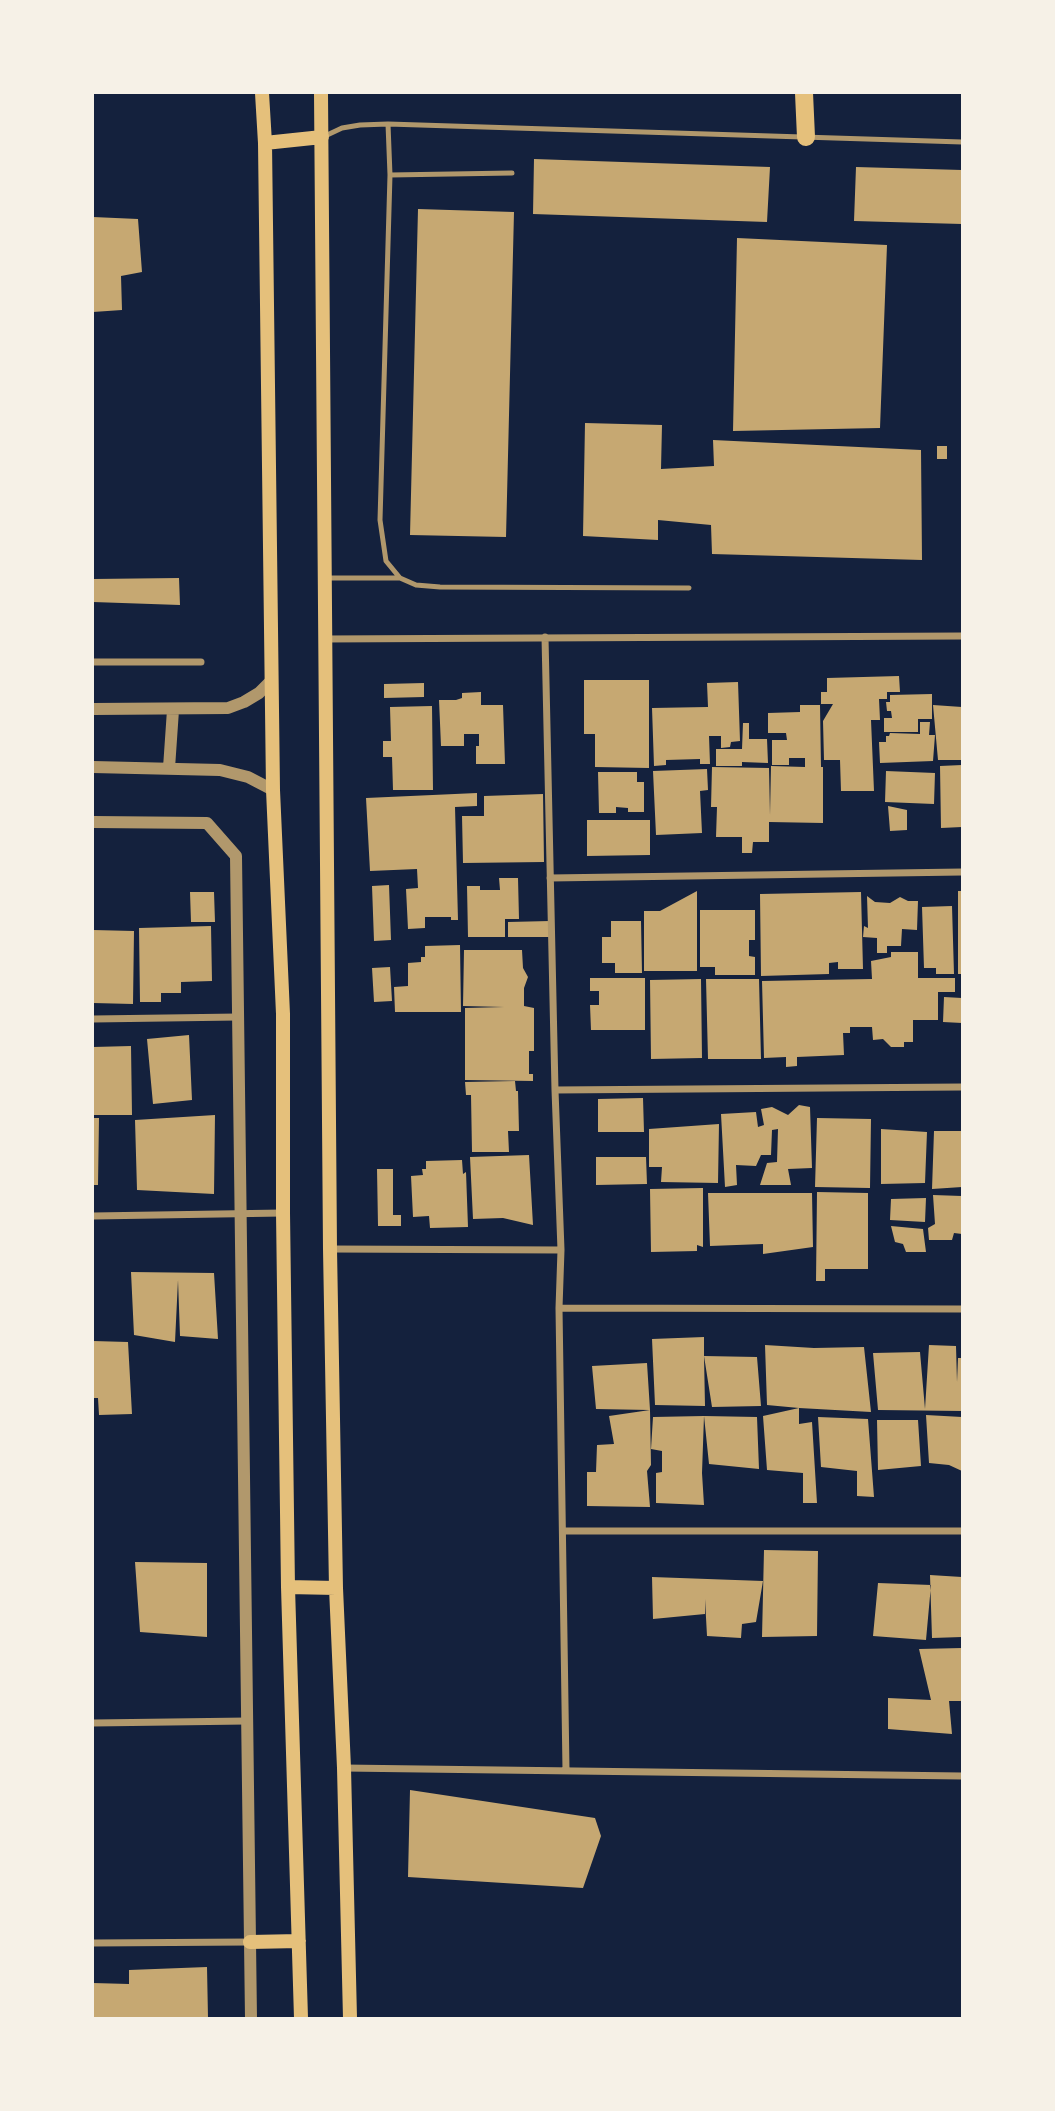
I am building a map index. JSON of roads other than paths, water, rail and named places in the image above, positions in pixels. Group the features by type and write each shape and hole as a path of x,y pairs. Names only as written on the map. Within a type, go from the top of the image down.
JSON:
{"main road":[{"path":"262,93 265,142 273,790 283,1014 282,1213 288,1587 301,2018"},
{"path":"321,93 330,1249 336,1588 344,1768 350,2018"},
{"path":"804,93 806,137"},
{"path":"265,142 322,137"},
{"path":"288,1587 336,1588"},
{"path":"250,1942 299,1941"}],"street":[{"path":"324,639 962,636"},
{"path":"545,637 561,1250 559,1308 566,1769"},
{"path":"93,662 201,662"},
{"path":"93,709 228,708 259,693 271,681"},
{"path":"169,768 173,710"},
{"path":"93,767 234,772 273,790"},
{"path":"93,822 207,823 236,856 251,2018"},
{"path":"551,878 962,872"},
{"path":"93,1020 238,1017"},
{"path":"555,1090 962,1087"},
{"path":"93,1216 282,1213"},
{"path":"330,1249 561,1250"},
{"path":"559,1308 962,1309"},
{"path":"564,1531 962,1531"},
{"path":"93,1723 247,1721"},
{"path":"344,1768 962,1776"},
{"path":"93,1943 250,1942"}],"lane":[{"path":"388,124 390,175 380,520 386,561 400,578"},
{"path":"322,137 342,128 388,124 962,142"},
{"path":"390,175 512,173"},
{"path":"324,578 400,578 416,585 440,587 690,588"}]}
